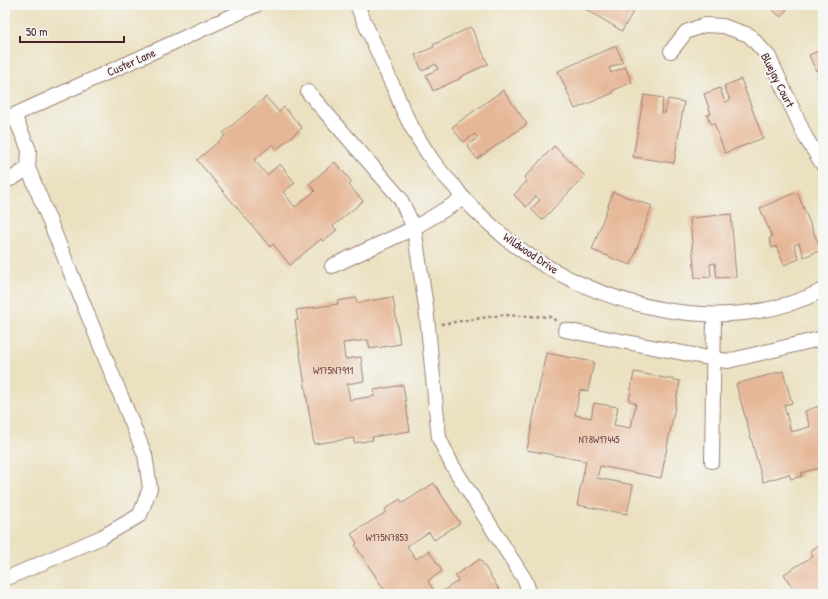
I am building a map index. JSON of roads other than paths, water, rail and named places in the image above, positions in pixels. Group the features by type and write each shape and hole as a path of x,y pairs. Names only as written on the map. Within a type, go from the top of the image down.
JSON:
{"street":[{"name":"Custer Lane","path":"9,117 256,5"},
{"name":"Wildwood Drive","path":"357,5 404,111 415,133 436,165 484,219 535,259 564,276 601,292 639,304 685,313 744,313 798,301 823,290"},
{"name":"Bluejay Court","path":"671,51 686,32 704,25 723,26 749,35 769,57 806,138 823,165"},
{"path":"308,92 400,198 414,228 426,307 439,438 452,464 525,580 530,594"},
{"path":"5,579 102,537 140,515 150,488 145,455 28,168 29,150 9,117"},
{"path":"5,181 13,178 28,168"},
{"path":"332,266 414,228 464,198"},
{"path":"712,461 714,314"},
{"path":"565,330 728,361 823,338"}]}
